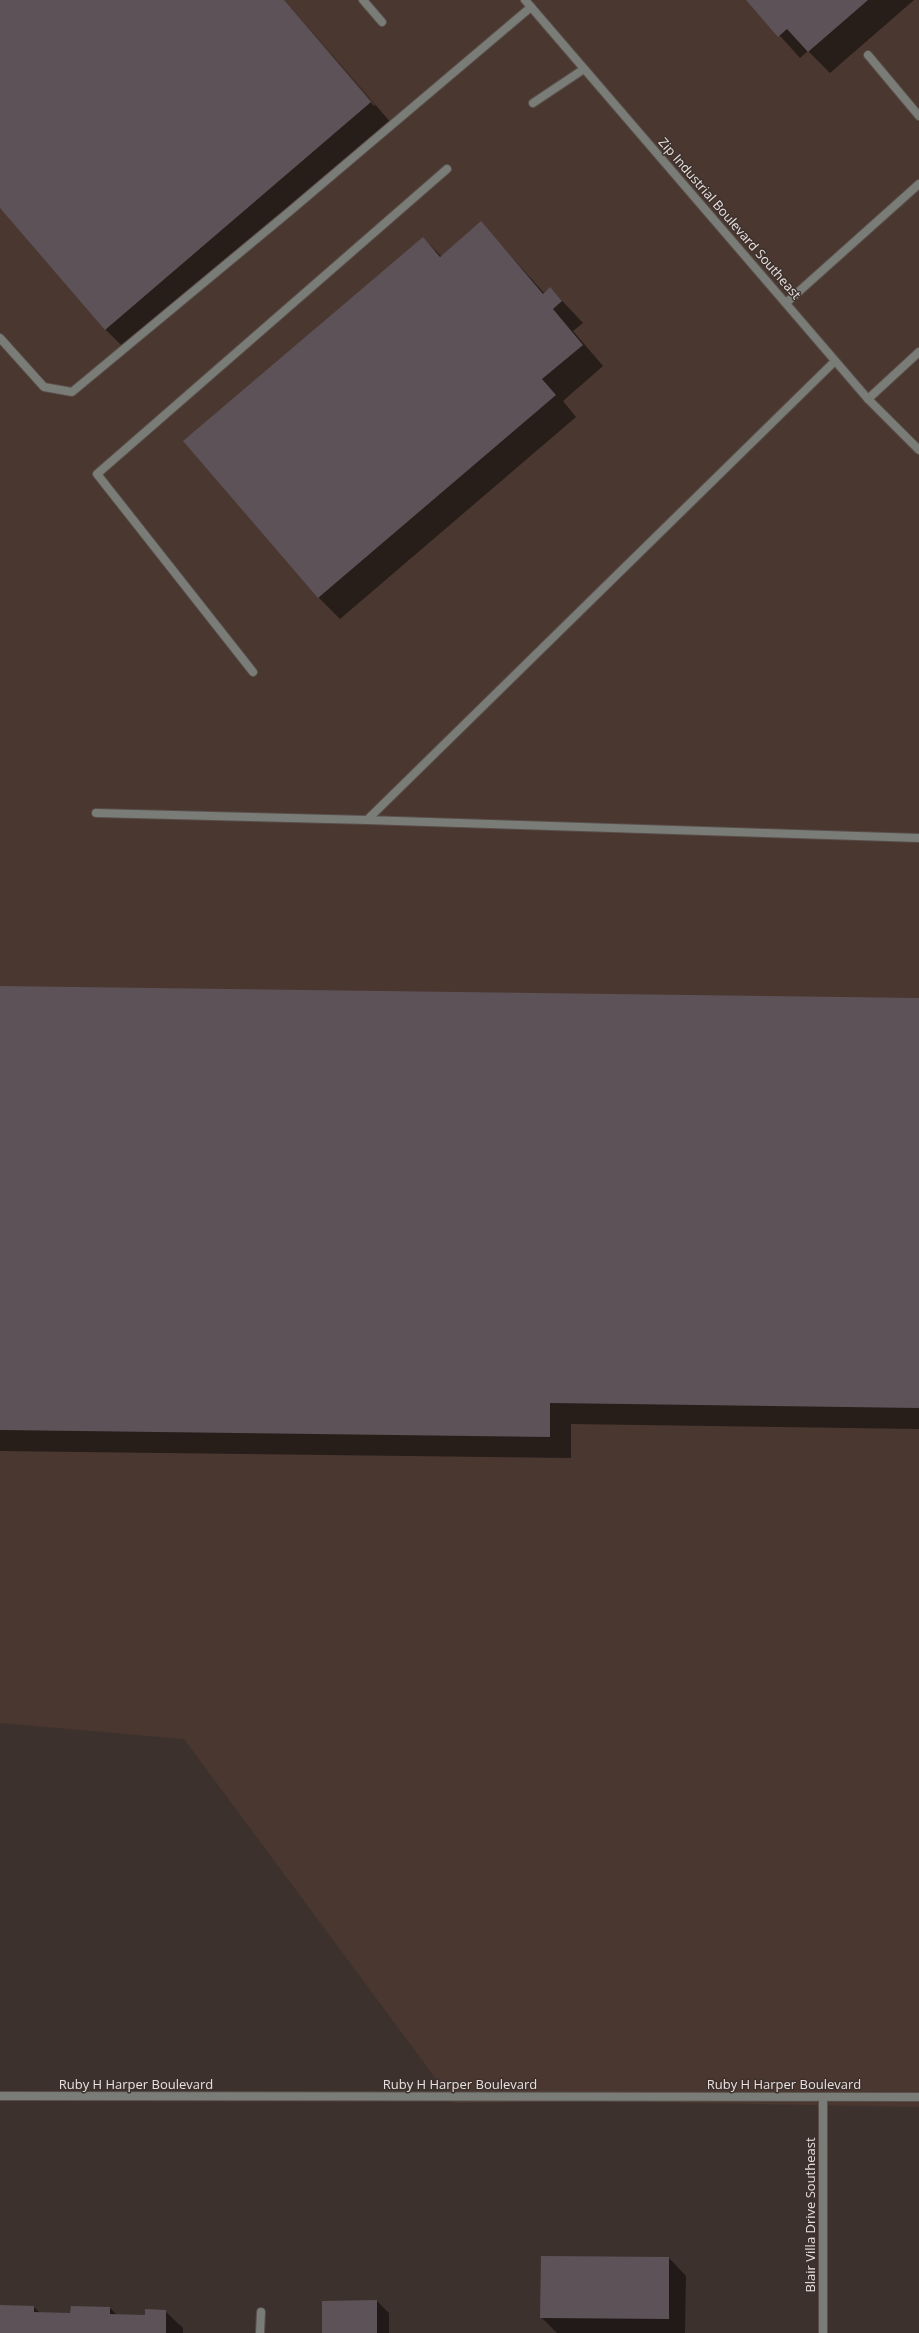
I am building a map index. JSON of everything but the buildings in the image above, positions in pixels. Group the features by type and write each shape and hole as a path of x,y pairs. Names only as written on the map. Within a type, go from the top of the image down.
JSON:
{"street":[{"path":"362,0 382,22"},
{"name":"Zip Industrial Boulevard Southeast","path":"525,0 868,399 919,450"},
{"path":"0,338 44,387 72,392 295,207 531,7"},
{"path":"868,55 919,116"},
{"path":"533,103 584,69"},
{"path":"253,672 97,474 447,169"},
{"path":"786,303 919,184"},
{"path":"868,399 919,352"},
{"path":"367,820 835,361"},
{"path":"96,814 367,820 919,838"},
{"name":"Ruby H Harper Boulevard","path":"0,2096 919,2097"},
{"name":"Blair Villa Drive Southeast","path":"823,2097 823,2333"},
{"path":"260,2333 261,2312"}],"shaded area":[{"path":"0,0 919,0 919,2107 587,2101 454,2103 184,1739 0,1723"}]}
